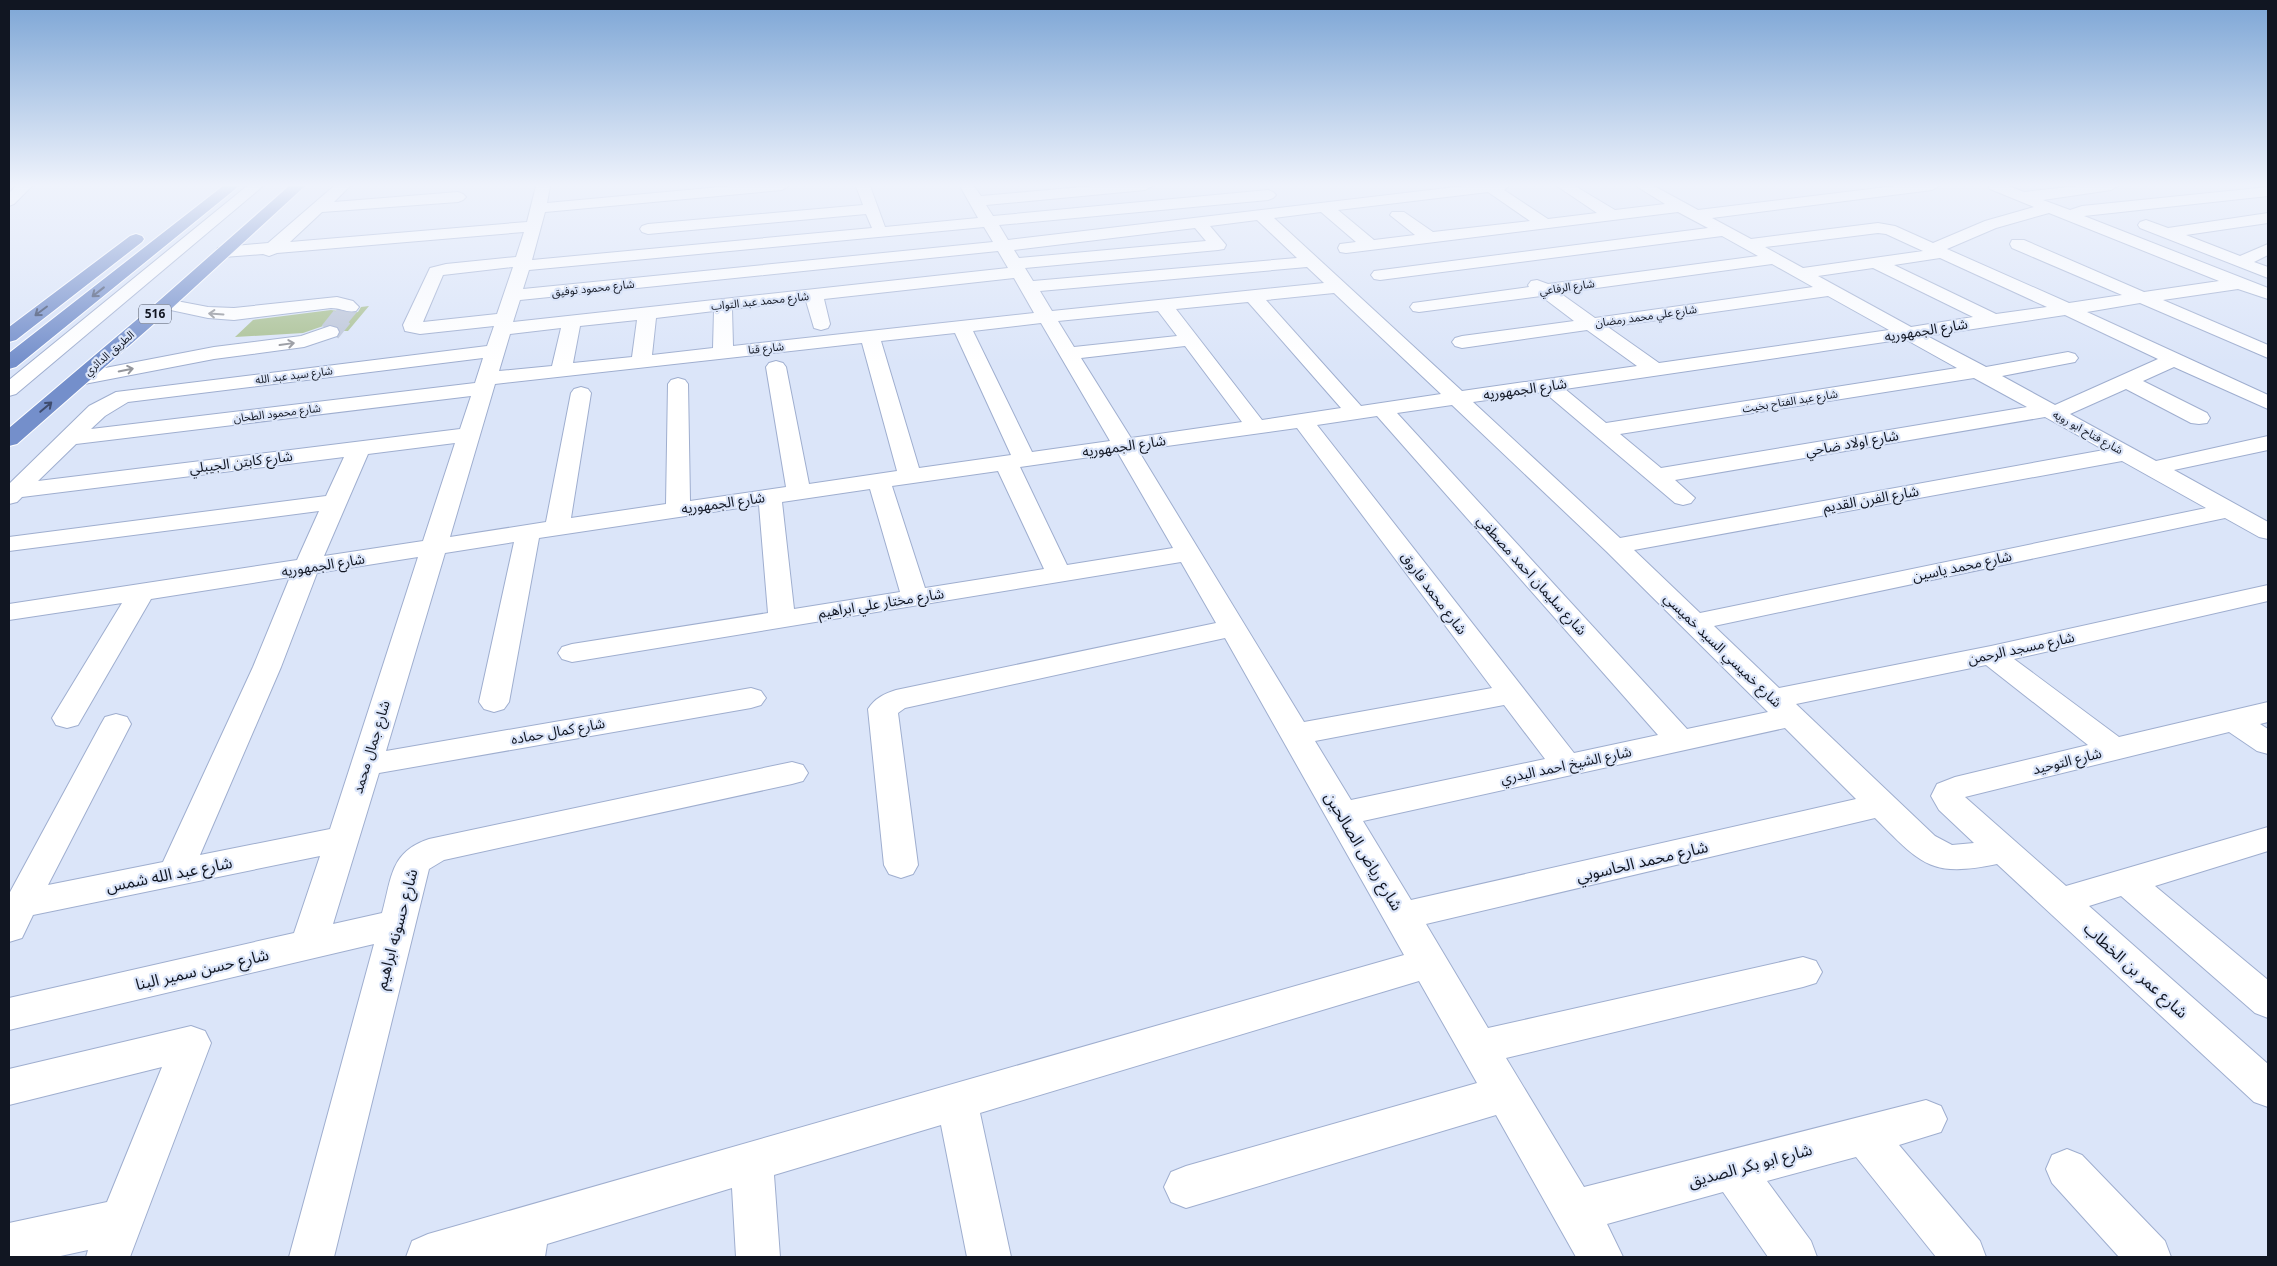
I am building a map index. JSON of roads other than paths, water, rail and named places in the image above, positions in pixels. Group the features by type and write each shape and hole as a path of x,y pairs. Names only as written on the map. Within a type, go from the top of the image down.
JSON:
{"highway":[{"path":"9,336 128,245"},
{"path":"9,363 158,245"},
{"name":"الطريق الدائري","path":"9,439 232,245"}],"street":[{"path":"9,390 184,245"},
{"path":"275,245 258,261 271,263 432,250"},
{"path":"224,252 305,245"},
{"name":"شارع جمال محمد","path":"308,945 343,839 467,434 528,245"},
{"path":"645,255 646,245"},
{"path":"522,264 752,245"},
{"name":"شارع محمود توفيق","path":"511,296 1012,245"},
{"path":"1021,275 1217,245"},
{"name":"شارع خميسي السيد خميسي","path":"1293,245 1615,546 1923,845 1934,854 1953,859 2004,850"},
{"path":"1346,248 1369,245"},
{"path":"1380,275 1616,245"},
{"path":"1750,245 1908,333"},
{"path":"1936,245 2067,309 2268,403"},
{"path":"1801,273 1875,262 1946,245"},
{"path":"2020,245 2140,298 2259,342 2268,352"},
{"path":"2158,245 2240,272 2268,273"},
{"path":"2190,245 2240,272 2268,294"},
{"name":"شارع رياض الصالحين","path":"1004,246 1189,553 1601,1257"},
{"path":"2240,272 2268,249"},
{"name":"شارع الرفاعي","path":"1419,307 1775,259"},
{"path":"1500,260 1655,370"},
{"path":"1021,275 1311,262"},
{"path":"1875,262 1993,320"},
{"name":"شارع محمد عبد التواب","path":"522,264 446,269 436,272 412,327 572,321 1021,275"},
{"name":"شارع الجمهوريه","path":"10,613 306,568 557,527 1549,386 2140,298 2240,272"},
{"path":"1046,317 1339,288"},
{"name":"شارع علي محمد رمضان","path":"1462,342 1831,290"},
{"path":"814,295 821,324"},
{"path":"1253,296 1356,413"},
{"path":"166,304 209,313 246,314 284,307 336,303 345,304 350,307"},
{"path":"723,305 723,353"},
{"path":"1163,305 1258,427"},
{"path":"641,362 646,313"},
{"path":"214,353 246,314"},
{"name":"شارع قنا","path":"484,384 561,371 1046,317"},
{"path":"561,371 572,321"},
{"path":"960,326 1059,574"},
{"path":"79,379 214,353 304,341 330,332"},
{"name":"شارع فتاح ابو رويه","path":"1908,333 2267,530"},
{"path":"870,336 910,477"},
{"path":"1069,354 1190,340"},
{"name":"شارع سيد عبد الله","path":"71,438 97,410 112,401 136,394 494,351"},
{"name":"شارع عبد الفتاح بخيت","path":"1602,430 2068,358"},
{"name":"شارع اولاد ضاحي","path":"1657,476 2051,412 2175,359"},
{"path":"776,367 799,493"},
{"path":"2127,381 2199,418"},
{"name":"شارع محمود الطحان","path":"71,438 484,384"},
{"path":"678,384 678,510"},
{"path":"1549,386 1683,498"},
{"path":"557,527 581,393"},
{"name":"شارع سليمان احمد مصطفي","path":"1383,410 1680,741"},
{"name":"شارع محمد فاروق","path":"1303,421 1566,766"},
{"name":"شارع كابتن الجيبلي","path":"12,494 467,434"},
{"path":"12,494 71,438"},
{"path":"2153,468 2268,443"},
{"path":"175,873 267,667 306,568 359,448"},
{"name":"شارع الفرن القديم","path":"1615,546 2127,453"},
{"path":"879,482 915,598"},
{"path":"770,497 782,619"},
{"path":"9,544 335,502"},
{"name":"شارع محمد ياسين","path":"1694,622 2229,510"},
{"path":"494,702 528,532"},
{"name":"شارع مختار علي ابراهيم","path":"572,653 1189,553"},
{"path":"67,718 141,593"},
{"name":"شارع مسجد الرحمن","path":"1782,708 1991,655 2268,593"},
{"path":"901,865 884,709 896,700 1233,628"},
{"path":"1991,655 2114,749"},
{"path":"1295,734 1511,694"},
{"name":"شارع كمال حماده","path":"365,765 751,698"},
{"name":"شارع الشيخ احمد البدري","path":"1341,814 1680,741 1782,708"},
{"name":"شارع التوحيد","path":"2004,850 1950,802 1947,796 1948,792 1955,788 2268,712"},
{"path":"2233,720 2268,744"},
{"path":"15,916 116,724"},
{"name":"شارع حسونه ابراهيم","path":"311,1257 396,924 415,861 426,853 441,848 792,773"},
{"name":"شارع محمد الحاسوبي","path":"1402,916 1883,805"},
{"name":"شارع عبد الله شمس","path":"15,916 175,873 343,839"},
{"path":"2060,901 2126,881 2261,849"},
{"name":"شارع عمر بن الخطاب","path":"2004,850 2268,1089"},
{"path":"2126,881 2268,1002"},
{"name":"شارع حسن سمير البنا","path":"9,1014 396,924"},
{"path":"428,1257 524,1243 752,1162 1429,963"},
{"path":"1478,1047 1803,972"},
{"path":"9,1087 191,1044 115,1239 9,1245"},
{"path":"1186,1187 1505,1094"},
{"path":"957,1102 989,1257"},
{"name":"شارع ابو بكر الصديق","path":"1574,1212 1926,1119"},
{"path":"1864,1135 1964,1257"},
{"path":"752,1162 758,1257"},
{"path":"2068,1169 2149,1257"},
{"path":"1733,1170 1795,1257"}],"tunnel":[{"path":"341,318 350,307"},
{"path":"330,332 342,317"}]}
